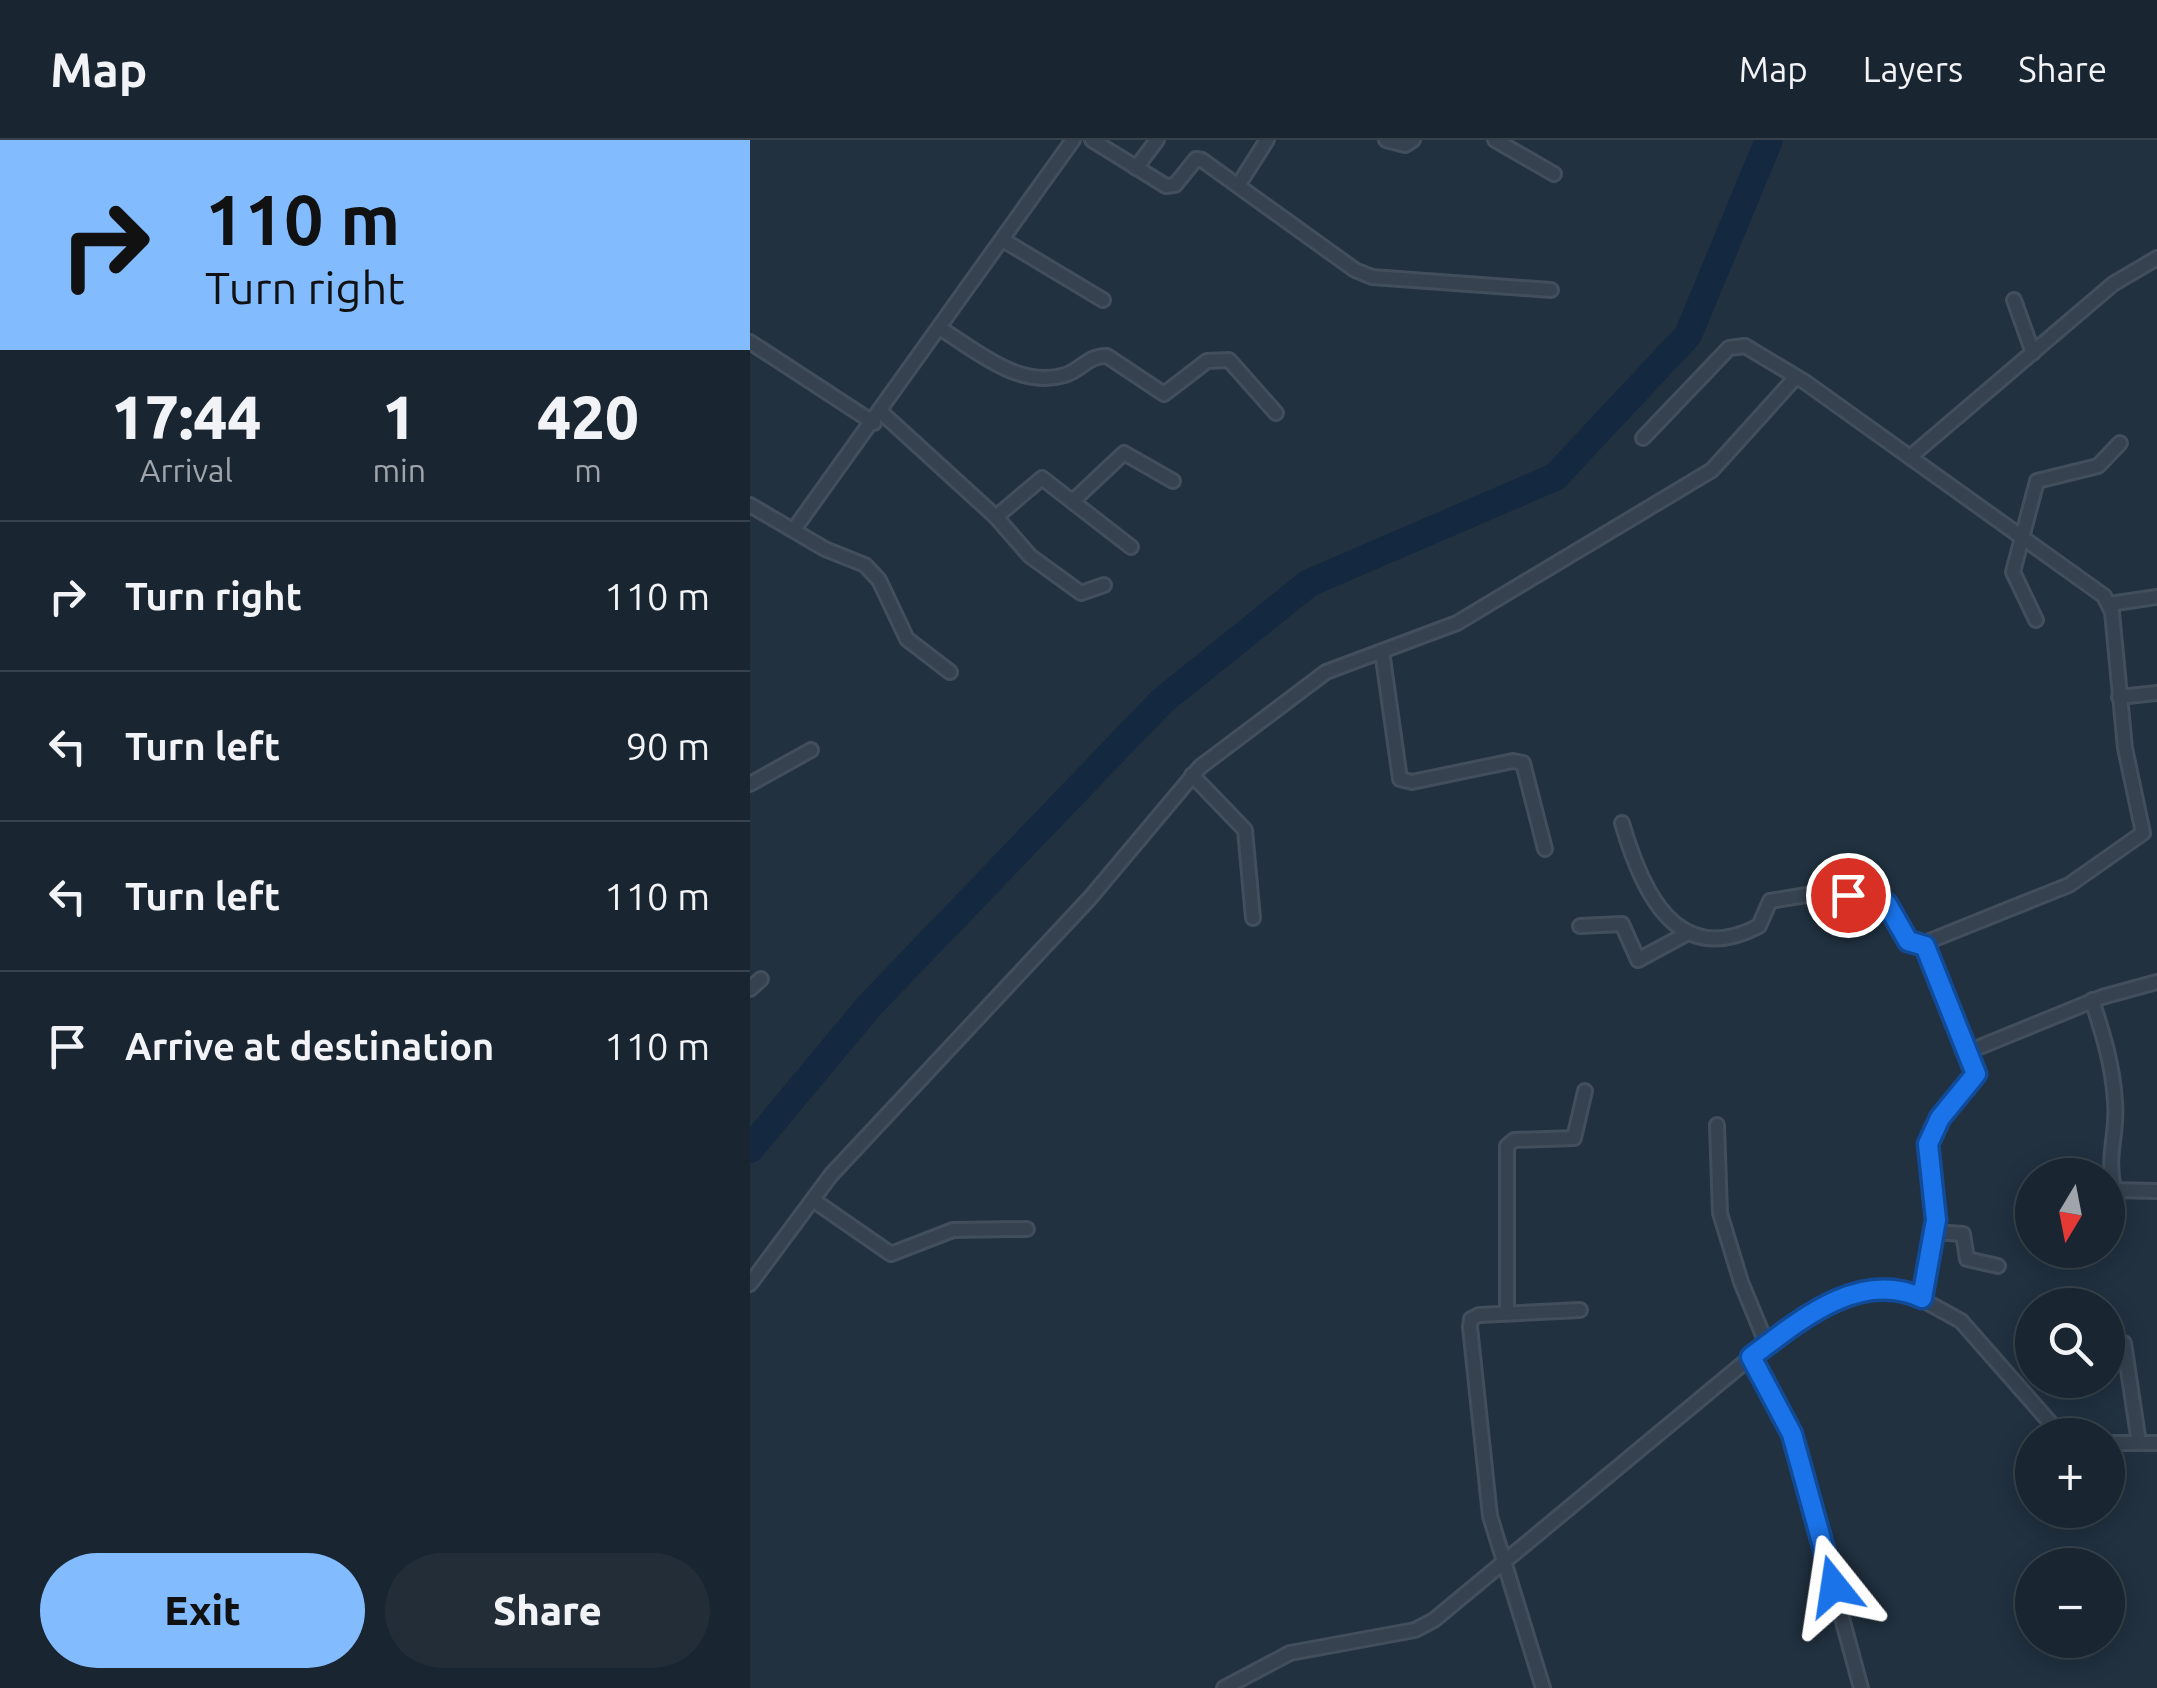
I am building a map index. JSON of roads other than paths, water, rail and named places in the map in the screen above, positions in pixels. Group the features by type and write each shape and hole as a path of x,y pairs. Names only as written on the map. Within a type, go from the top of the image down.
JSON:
{"street":[{"path":"795,528 878,418 1072,140"},
{"path":"1092,140 1166,186 1175,185 1192,162 1202,160 1355,270 1372,277 1551,290"},
{"path":"1136,168 1156,140"},
{"path":"1239,184 1267,140"},
{"path":"1386,140 1404,146 1412,140"},
{"path":"1495,140 1554,174"},
{"path":"1004,240 1103,300"},
{"path":"1910,457 2113,284 2157,258"},
{"path":"2014,300 2033,353"},
{"path":"940,329 1024,376 1056,378 1099,355 1107,356 1164,394 1207,360 1229,360 1276,413"},
{"path":"750,342 878,418 996,517 1030,556 1081,593 1104,585"},
{"path":"1643,438 1733,346 1745,346 1910,457 2109,604 2157,597"},
{"path":"750,1284 831,1175 1090,898 1192,775 1326,672 1457,623 1712,470 1796,377"},
{"path":"2036,620 2014,580 2021,536 2037,481 2098,466 2120,443"},
{"path":"1074,500 1124,453 1173,481"},
{"path":"996,517 1042,478 1132,547"},
{"path":"750,505 826,549 865,566 879,580 907,639 950,672"},
{"path":"1580,926 1622,924 1638,960 1688,933 1737,934 1759,926 1770,902 1825,892 1887,904 1908,941 1925,946 2069,884 2138,841 2144,821 2124,748 2109,604"},
{"path":"1382,651 1400,779 1412,782 1513,761 1523,763 1545,848"},
{"path":"2119,697 2157,693"},
{"path":"750,784 810,750"},
{"path":"1192,775 1246,830 1252,918"},
{"path":"1622,823 1648,891 1668,918 1688,933"},
{"path":"1922,1298 1936,1232 1928,1144 1940,1118 1976,1074 1925,946"},
{"path":"1970,1051 2092,1000 2157,982"},
{"path":"2092,1000 2108,1046 2116,1104 2109,1158"},
{"path":"1507,1312 1507,1146 1514,1140 1574,1138 1585,1091"},
{"path":"1717,1125 1720,1213 1741,1282 1767,1345"},
{"path":"2125,1190 2157,1191"},
{"path":"814,1200 891,1254 953,1230 1027,1229"},
{"path":"1936,1232 1962,1234 1967,1259 1998,1266"},
{"path":"1224,1688 1290,1653 1415,1630 1502,1567 1767,1345 1810,1314 1863,1290 1885,1286 1922,1298 1960,1320 2046,1418"},
{"path":"1543,1688 1516,1594 1502,1567 1490,1516 1470,1327 1471,1319 1479,1315 1580,1310"},
{"path":"2125,1350 2139,1444"},
{"path":"1752,1359 1798,1450 1861,1688"},
{"path":"2125,1444 2157,1443"}],"waterway":[{"path":"750,1149 870,1005 1162,701 1309,583 1555,477 1688,335 1769,140"}]}
